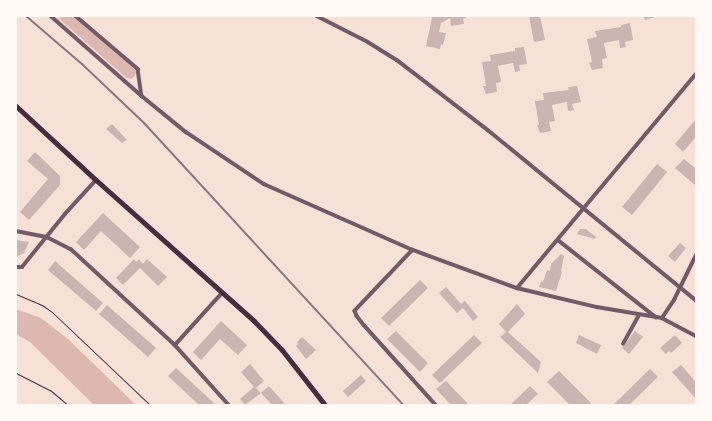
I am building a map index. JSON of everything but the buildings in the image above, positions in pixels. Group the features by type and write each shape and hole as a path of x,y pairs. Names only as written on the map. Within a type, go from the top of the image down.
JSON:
{"main road":[{"path":"16,106 96,180 254,321 282,350 325,405"}],"street":[{"path":"51,16 142,96 186,132 264,184 413,250 517,288 596,307 662,318 696,336"},
{"path":"76,16 138,69 142,96"},
{"path":"317,16 368,42 403,64 585,208 696,300"},
{"path":"517,288 696,74"},
{"path":"16,267 22,267 75,202 96,180"},
{"path":"16,231 47,236 71,249 175,345 229,405"},
{"path":"558,240 657,318"},
{"path":"413,250 355,310 356,316 436,405"},
{"path":"662,318 696,255"},
{"path":"175,345 222,293"},
{"path":"623,344 639,315"}],"path":[{"path":"16,294 38,303 52,312 150,405"},
{"path":"16,373 50,390 68,405"}],"shaded area":[{"path":"16,309 41,318 68,339 136,405 94,405 30,342 16,334"}],"waterway":[{"path":"65,16 130,73"}],"railway":[{"path":"26,16 82,64 144,123 403,405"}]}
